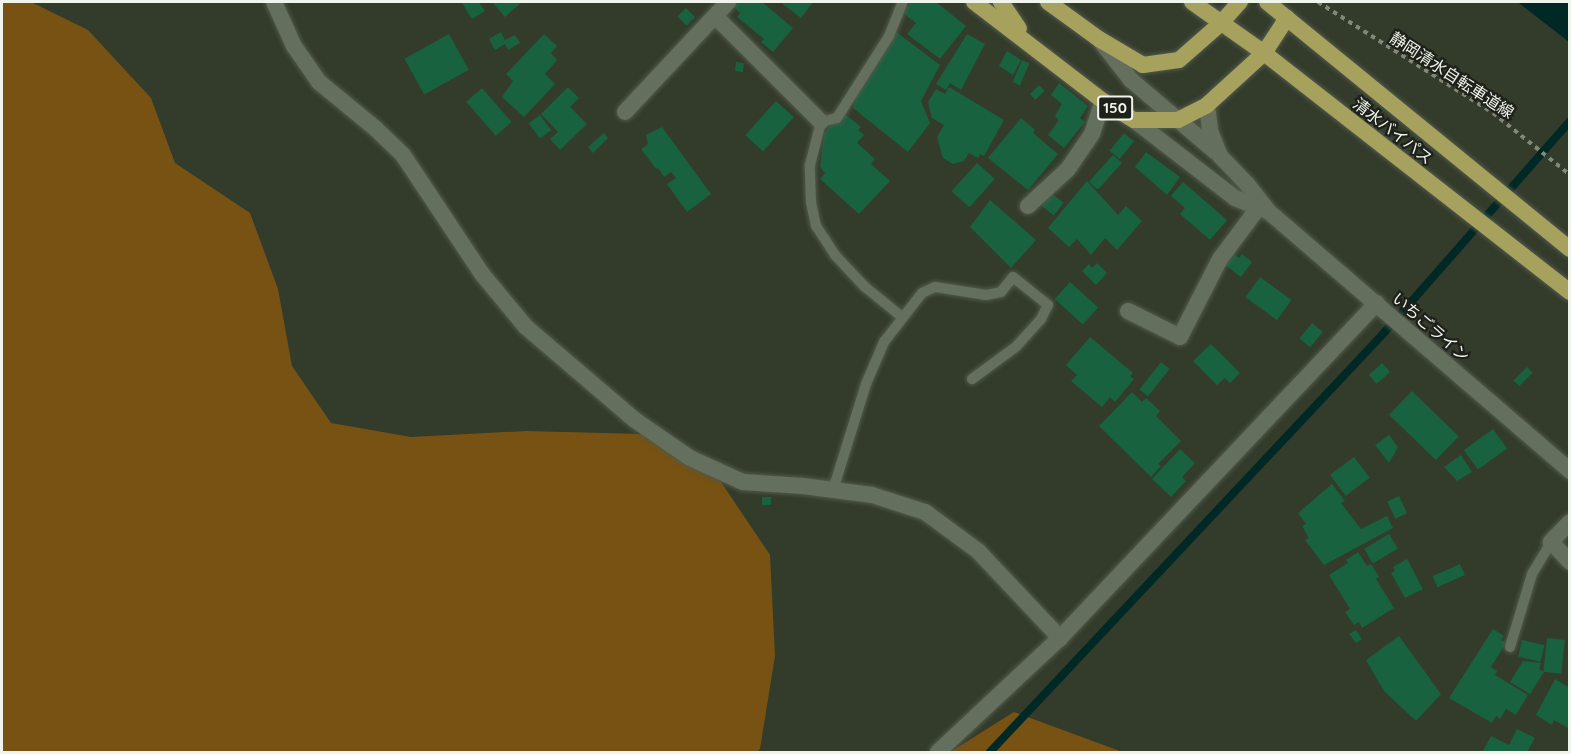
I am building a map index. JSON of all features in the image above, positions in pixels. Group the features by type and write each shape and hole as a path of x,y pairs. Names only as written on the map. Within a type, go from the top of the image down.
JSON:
{"highway":[{"name":"150","path":"974,2 1027,40 1103,101 1134,120 1178,120 1207,105 1264,53 1287,18"},
{"path":"1001,2 1027,40"},
{"path":"1048,2 1099,39 1143,65 1179,60 1220,24 1240,2"},
{"name":"清水バイパス","path":"1192,2 1264,53 1569,292"},
{"name":"清水バイパス","path":"1266,2 1569,249"}],"street":[{"path":"274,2 294,46 320,82 403,155 482,274 526,327 635,420 690,458 743,482 872,495 925,513 978,551 1060,638"},
{"path":"625,112 728,2"},
{"path":"716,16 821,122"},
{"path":"1099,39 1131,80 1220,156 1248,184 1263,210"},
{"path":"1028,206 1068,169 1092,134 1103,101"},
{"path":"1207,105 1210,131 1220,156"},
{"path":"1134,120 1235,198 1263,210"},
{"path":"1128,311 1180,337 1220,259 1263,210"},
{"name":"いちごライン","path":"1263,210 1377,303 1569,471"},
{"path":"939,753 1060,638 1377,303"},
{"path":"1569,522 1551,542 1569,562"}],"lane":[{"path":"902,317 864,286 835,255 816,226 811,204 810,165 821,122 837,118 889,36 903,2"},
{"path":"833,490 866,384 884,342 922,293 935,287 986,295 1001,292 1013,277 1048,305 1041,319 1017,346 972,379"},
{"path":"1510,647 1532,574 1551,542"}],"path":[{"name":"静岡清水自転車道線","path":"1318,2 1493,113 1569,175"}],"shaded area":[{"path":"2,2 31,2 88,30 151,98 175,163 250,213 278,289 292,366 331,423 411,437 526,431 644,434 717,476 770,555 775,656 760,749 757,752 2,752"},
{"path":"1014,712 1120,751 1120,752 950,752"}],"water":[{"path":"1517,2 1569,2 1569,42 1519,3"}],"building":[{"path":"479,2 485,11 472,19 462,3"},
{"path":"492,2 522,2 505,17"},
{"path":"732,2 762,2 793,28 773,52 761,42 764,39 737,17 740,13 730,4"},
{"path":"780,2 813,2 801,18"},
{"path":"911,2 936,2 966,26 940,59 907,34 916,23 903,13"},
{"path":"686,8 695,17 687,26 678,16"},
{"path":"895,31 940,65 921,101 930,123 908,152 853,108 858,92"},
{"path":"501,32 505,40 515,35 520,43 508,50 505,44 495,50 489,39"},
{"path":"449,34 469,70 424,95 404,59"},
{"path":"544,34 557,46 551,53 557,60 545,74 555,84 524,117 502,97 513,81 506,74"},
{"path":"967,34 985,44 961,90 950,83 946,90 936,84"},
{"path":"1007,51 1021,60 1013,75 999,66"},
{"path":"1022,60 1029,63 1020,85 1013,82"},
{"path":"736,62 744,63 743,72 735,71"},
{"path":"1059,83 1088,106 1080,118 1085,122 1064,148 1048,135 1059,120 1055,116 1062,104 1051,95"},
{"path":"1039,85 1045,91 1035,100 1030,94"},
{"path":"568,87 579,98 570,107 587,124 560,150 550,139 558,132 541,114"},
{"path":"949,87 1004,120 984,156 980,154 978,158 969,153 964,161 953,164 943,158 937,137 944,125 932,118 928,102 936,89 945,94"},
{"path":"482,88 512,122 496,136 466,102"},
{"path":"776,101 794,117 763,151 745,135"},
{"path":"845,114 861,127 858,130 864,135 857,143 875,159 871,164 890,181 859,214 820,179 825,173 820,167 824,133 839,116"},
{"path":"540,115 551,130 540,139 529,123"},
{"path":"1021,118 1035,130 1033,133 1058,154 1028,190 988,158"},
{"path":"662,127 711,194 687,212 667,184 676,178 671,172 664,177 641,149 648,144 646,135"},
{"path":"604,133 608,138 593,153 588,147"},
{"path":"1124,133 1134,141 1120,159 1110,151"},
{"path":"1146,152 1180,177 1167,195 1135,167"},
{"path":"1113,155 1122,163 1098,190 1089,182"},
{"path":"977,163 995,179 969,207 952,191"},
{"path":"1087,181 1118,215 1126,206 1142,221 1117,250 1105,238 1091,255 1077,239 1069,247 1048,228"},
{"path":"1183,182 1227,220 1210,240 1180,214 1185,208 1171,196"},
{"path":"1051,193 1064,203 1054,215 1041,206"},
{"path":"990,200 1036,240 1011,268 970,227"},
{"path":"1233,253 1239,258 1242,254 1252,262 1241,277 1225,265"},
{"path":"1097,263 1107,273 1096,285 1082,271 1089,264 1092,268"},
{"path":"1260,277 1292,300 1277,320 1245,297"},
{"path":"1070,282 1098,307 1083,325 1055,299"},
{"path":"1312,323 1323,332 1310,347 1299,339"},
{"path":"1090,337 1133,373 1130,376 1134,379 1115,402 1110,397 1102,407 1071,381 1077,375 1066,365"},
{"path":"1211,344 1240,373 1230,383 1225,378 1217,385 1193,361"},
{"path":"1161,362 1170,369 1148,396 1139,390"},
{"path":"1382,363 1390,372 1377,384 1369,375"},
{"path":"1527,367 1533,373 1519,386 1514,380"},
{"path":"1412,391 1459,436 1436,460 1389,415"},
{"path":"1132,392 1142,402 1146,398 1160,411 1156,416 1181,441 1158,464 1161,466 1151,477 1099,426"},
{"path":"1493,429 1507,448 1478,470 1464,450"},
{"path":"1389,435 1398,447 1389,463 1375,445"},
{"path":"1180,449 1195,463 1182,477 1186,481 1171,497 1152,479"},
{"path":"1461,455 1472,472 1457,481 1444,467"},
{"path":"1354,457 1370,478 1346,496 1330,475"},
{"path":"1332,484 1345,501 1341,503 1361,529 1387,516 1393,528 1324,565 1305,540 1309,538 1302,526 1306,524 1298,513"},
{"path":"1399,496 1407,513 1395,519 1387,501"},
{"path":"762,497 771,497 771,505 762,505"},
{"path":"1389,534 1398,549 1373,564 1364,549"},
{"path":"1358,552 1367,566 1371,564 1379,577 1376,579 1394,608 1362,628 1359,622 1354,625 1345,612 1350,609 1329,575 1348,563 1346,560"},
{"path":"1407,559 1423,589 1405,598 1391,573 1395,571 1393,567"},
{"path":"1460,564 1465,575 1437,587 1433,576"},
{"path":"1493,629 1504,636 1501,640 1506,643 1491,667 1497,671 1495,675 1528,695 1516,715 1506,709 1500,719 1496,716 1492,723 1449,698"},
{"path":"1356,630 1362,639 1356,643 1349,634"},
{"path":"1399,636 1441,694 1416,721 1384,691 1366,660"},
{"path":"1547,638 1565,640 1561,674 1543,672"},
{"path":"1522,640 1544,645 1541,662 1518,657"},
{"path":"1523,661 1541,663 1539,669 1544,672 1530,694 1510,682"},
{"path":"1555,679 1570,688 1570,729 1554,720 1552,725 1536,715"},
{"path":"1517,729 1535,738 1527,752 1483,751 1491,736 1509,745"}],"waterway":[{"path":"990,752 1382,335 1570,121"}]}
